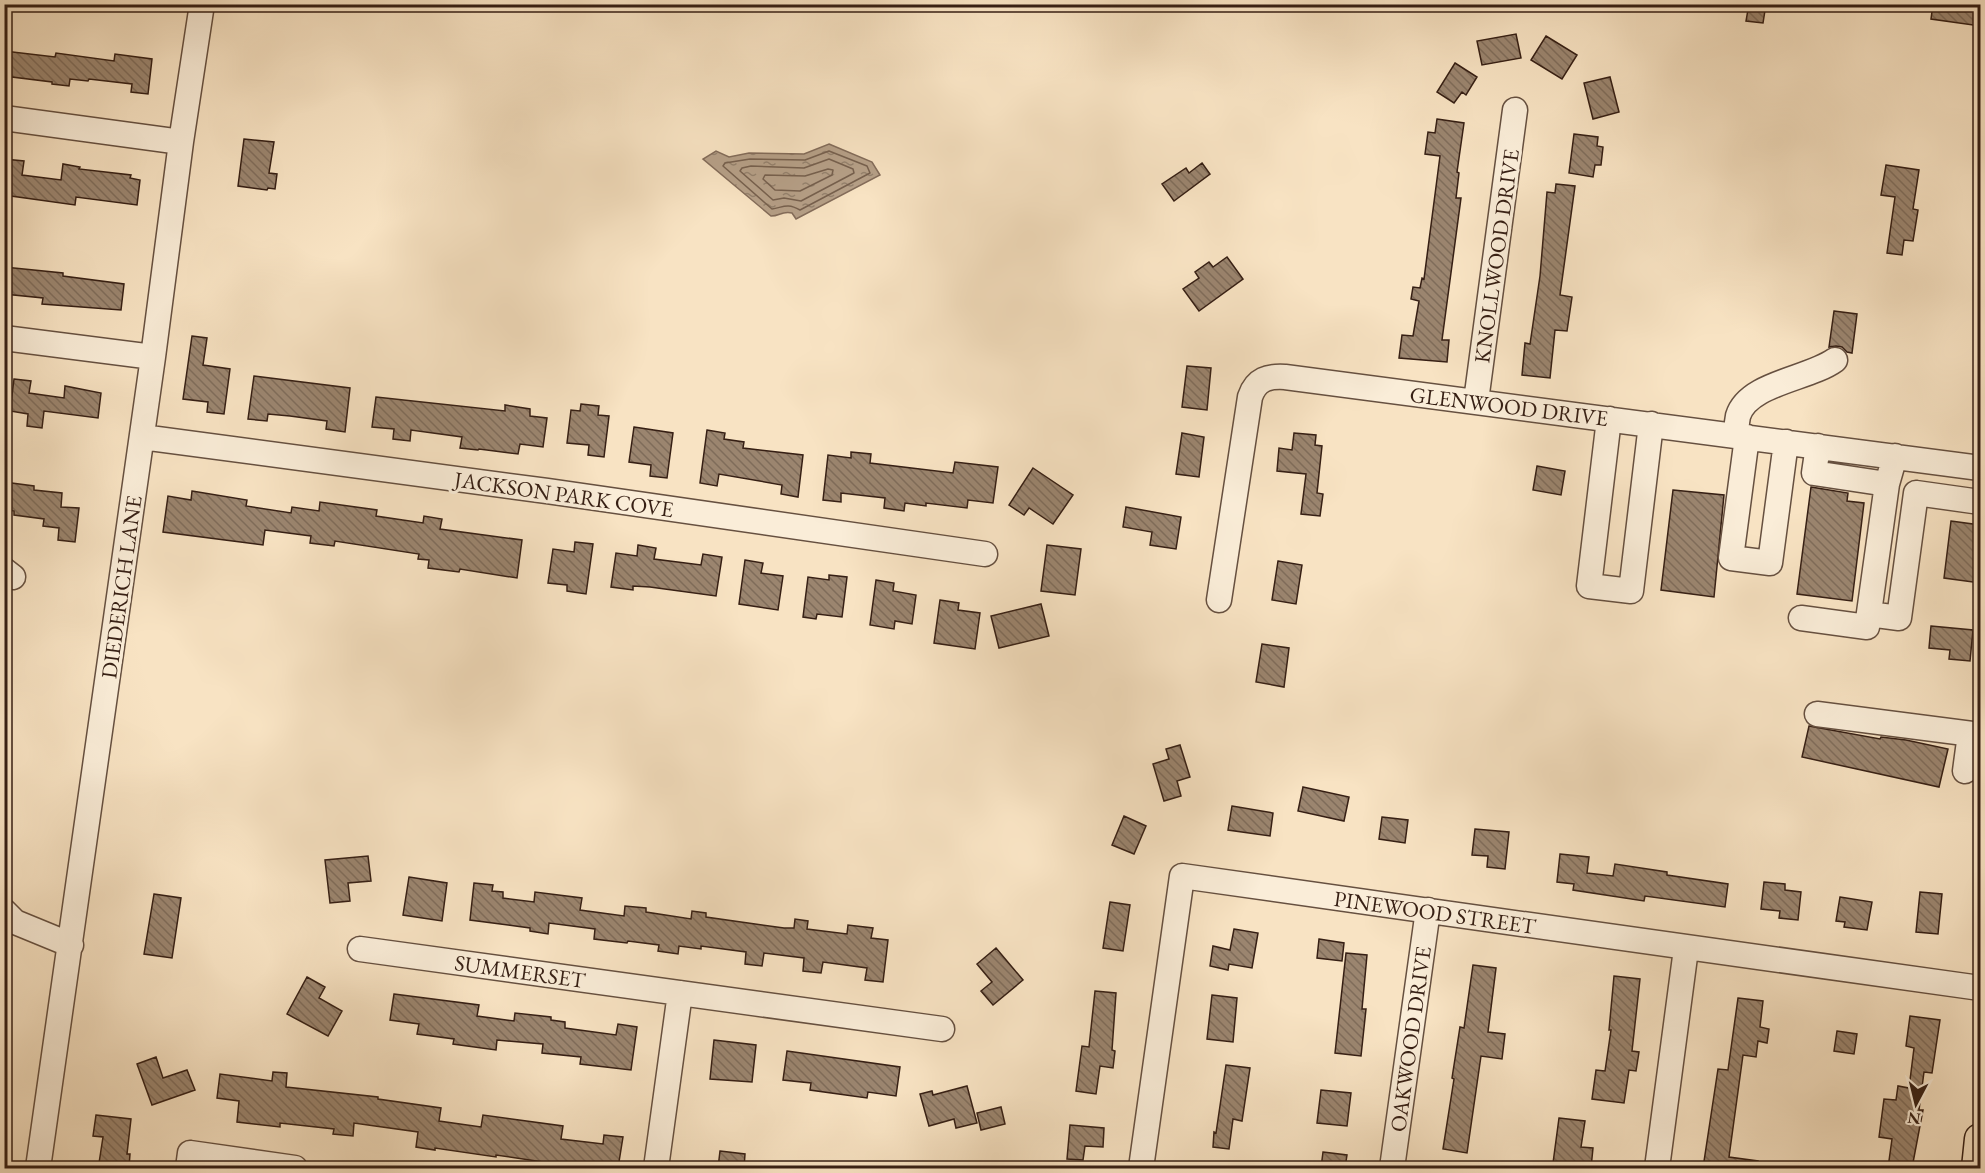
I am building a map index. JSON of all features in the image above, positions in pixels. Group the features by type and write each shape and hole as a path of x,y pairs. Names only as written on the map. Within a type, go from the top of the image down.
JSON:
{"main road":[{"path":"1977,1168 1980,1139"}],"street":[{"name":"DIEDERICH LANE","path":"38,1168 202,4"},
{"name":"KNOLLWOOD DRIVE","path":"1476,401 1515,110"},
{"path":"4,118 181,142"},
{"path":"4,338 153,357"},
{"path":"1785,442 1770,563 1731,558 1741,436 1738,415 1748,400 1778,383 1827,366 1834,360"},
{"name":"GLENWOOD DRIVE","path":"1219,600 1250,397 1256,384 1268,378 1285,377 1476,401 1980,468"},
{"path":"1609,419 1589,586 1631,591 1651,424"},
{"name":"JACKSON PARK COVE","path":"142,437 547,491 985,554"},
{"path":"1818,446 1814,474 1887,484"},
{"path":"1801,618 1867,627 1887,484 1895,456"},
{"path":"1869,614 1899,618 1916,493 1928,460"},
{"path":"1916,493 1980,502"},
{"path":"1817,714 1975,734 1965,771"},
{"name":"PINEWOOD STREET","path":"1141,1168 1182,876 1686,949 1980,988"},
{"name":"OAKWOOD DRIVE","path":"1392,1168 1428,910"},
{"path":"4,911 15,922 71,945"},
{"name":"SUMMERSET","path":"360,949 942,1029"},
{"path":"1657,1168 1686,949"},
{"path":"656,1168 680,993"},
{"path":"188,1168 190,1154 295,1168"}],"water":[{"path":"829,144 872,162 880,175 796,219 792,213 771,216 703,159 716,151 729,157 749,153 804,154"}],"building":[{"path":"1749,4 1766,4 1763,23 1746,21"},
{"path":"1933,4 1980,6 1980,26 1931,19"},
{"path":"1516,34 1521,58 1482,65 1477,41"},
{"path":"1546,36 1577,55 1562,79 1531,60"},
{"path":"4,51 55,57 56,53 114,61 115,54 152,59 148,94 131,92 132,84 70,79 69,86 4,76"},
{"path":"1455,63 1477,77 1466,95 1462,92 1454,103 1437,92"},
{"path":"1610,77 1619,112 1593,119 1584,83"},
{"path":"1437,119 1464,123 1457,172 1459,173 1456,198 1461,198 1442,340 1449,340 1447,362 1399,358 1402,335 1413,336 1419,301 1411,299 1413,287 1420,288 1422,278 1424,279 1440,156 1425,154 1428,132 1435,133"},
{"path":"1574,134 1598,137 1597,146 1603,147 1601,165 1595,165 1593,177 1569,173"},
{"path":"244,139 274,142 269,173 277,174 275,189 238,186"},
{"path":"4,159 24,161 22,175 61,180 63,164 80,167 79,169 131,175 130,178 140,180 137,205 76,197 75,205 4,195"},
{"path":"1202,163 1210,174 1174,201 1162,184 1186,168 1189,173"},
{"path":"1886,165 1919,170 1913,209 1918,210 1913,241 1904,240 1902,255 1887,253 1895,197 1881,195"},
{"path":"1556,184 1575,186 1560,295 1572,297 1567,331 1555,330 1550,378 1522,375 1525,343 1530,344 1540,276 1547,192 1555,193"},
{"path":"1227,257 1243,279 1199,311 1183,289 1199,278 1195,272 1209,262 1213,267"},
{"path":"4,267 63,273 63,276 124,284 121,310 42,304 43,298 4,294"},
{"path":"1834,311 1857,314 1852,353 1842,347 1829,347"},
{"path":"192,336 207,338 203,365 230,369 224,414 207,412 208,402 183,399"},
{"path":"1187,366 1211,368 1207,410 1182,407"},
{"path":"254,376 350,388 345,432 326,429 327,421 290,416 268,414 267,421 248,419"},
{"path":"14,379 31,381 29,393 64,398 65,386 101,393 98,418 44,411 42,428 27,426 28,414 10,411"},
{"path":"376,397 505,411 505,405 530,409 530,416 547,418 543,447 520,444 518,454 460,448 462,437 411,430 410,441 393,439 394,429 372,427"},
{"path":"581,404 599,406 598,415 609,416 604,457 588,455 589,445 567,443 571,410 580,411"},
{"path":"634,427 673,433 667,478 650,476 651,465 629,462"},
{"path":"707,430 725,433 724,439 744,442 743,448 803,455 798,497 781,494 782,485 719,474 717,486 700,483"},
{"path":"1182,433 1204,437 1199,477 1176,474"},
{"path":"1294,433 1316,435 1315,445 1322,446 1317,493 1323,494 1320,516 1301,514 1306,474 1277,471 1279,448 1292,450"},
{"path":"851,452 871,454 870,463 953,473 955,462 998,467 993,503 968,500 967,508 905,503 904,511 884,508 885,498 841,493 841,502 823,500 828,455 851,458"},
{"path":"1537,466 1565,471 1561,495 1533,490"},
{"path":"1033,468 1073,495 1053,524 1029,508 1024,515 1009,505"},
{"path":"4,482 34,486 34,490 62,493 61,507 79,508 75,542 58,540 59,528 43,526 44,519 14,515 14,511 9,510 10,507 4,506"},
{"path":"1811,487 1848,493 1847,501 1864,503 1852,601 1797,594"},
{"path":"1673,490 1724,495 1714,597 1661,590"},
{"path":"192,491 247,500 246,506 291,513 292,507 319,511 320,502 377,510 376,516 423,523 424,516 442,519 440,529 522,540 517,578 460,569 459,572 428,568 429,560 418,559 419,554 335,541 334,546 310,543 311,536 265,530 263,545 163,532 168,496 191,500"},
{"path":"1126,507 1181,517 1176,549 1150,545 1152,532 1123,527"},
{"path":"1951,521 1980,525 1980,583 1944,578"},
{"path":"575,542 593,544 586,594 567,591 567,585 548,583 553,549 574,552"},
{"path":"638,545 656,548 654,559 701,565 703,554 722,557 716,596 650,587 633,586 633,590 611,587 616,553 637,556"},
{"path":"1047,545 1081,549 1075,595 1041,591"},
{"path":"745,560 763,563 761,573 783,576 778,610 739,604"},
{"path":"1278,561 1302,565 1296,604 1272,600"},
{"path":"829,575 847,577 842,617 817,614 816,619 803,617 808,577 829,580"},
{"path":"876,580 894,583 893,591 916,595 912,624 895,621 894,629 870,625"},
{"path":"940,600 959,603 958,610 980,613 975,649 934,643"},
{"path":"1041,604 1049,636 999,648 991,616"},
{"path":"1931,626 1973,630 1970,661 1949,659 1950,650 1929,648"},
{"path":"1262,644 1289,648 1284,687 1256,682"},
{"path":"1809,726 1880,739 1881,737 1906,740 1948,749 1939,787 1802,757"},
{"path":"1180,745 1190,777 1177,781 1181,796 1164,801 1153,764 1169,759 1166,749"},
{"path":"1303,787 1349,797 1344,821 1298,811"},
{"path":"1232,806 1273,813 1270,836 1228,830"},
{"path":"1124,816 1146,826 1134,854 1112,845"},
{"path":"1382,817 1408,820 1405,843 1379,839"},
{"path":"1475,829 1509,832 1505,869 1487,867 1488,856 1472,855"},
{"path":"1560,854 1589,857 1587,873 1613,876 1615,864 1728,884 1725,907 1645,896 1644,901 1573,890 1574,884 1557,882"},
{"path":"368,856 371,881 348,883 350,901 330,903 325,860"},
{"path":"409,877 447,883 442,921 403,915"},
{"path":"1764,882 1785,884 1785,890 1801,892 1798,920 1779,918 1780,911 1761,909"},
{"path":"474,883 493,885 492,891 503,892 503,898 534,902 535,892 582,898 580,910 624,916 625,906 646,908 646,912 691,919 692,911 706,913 706,917 784,928 794,928 795,919 808,921 807,929 847,934 848,925 873,928 871,938 888,940 883,982 865,980 867,968 823,962 821,973 803,971 804,958 764,953 762,966 745,964 746,952 701,946 701,949 679,946 678,954 658,951 659,945 594,939 595,929 549,923 548,934 530,931 530,928 470,920"},
{"path":"1920,892 1942,894 1938,934 1916,932"},
{"path":"154,894 181,898 172,958 144,954"},
{"path":"1840,897 1872,902 1867,930 1844,927 1845,922 1836,921"},
{"path":"1110,902 1130,905 1123,951 1103,948"},
{"path":"1234,929 1258,933 1252,968 1229,964 1228,970 1210,966 1213,946 1230,950"},
{"path":"1319,939 1344,943 1342,961 1317,958"},
{"path":"996,948 1023,980 993,1005 981,991 992,982 977,964"},
{"path":"1346,953 1367,955 1362,1009 1366,1009 1361,1056 1335,1053"},
{"path":"1473,965 1496,968 1488,1032 1505,1034 1502,1059 1481,1056 1467,1153 1443,1149 1460,1027 1464,1028"},
{"path":"1614,976 1640,979 1632,1051 1639,1052 1636,1071 1629,1070 1624,1103 1592,1099 1596,1070 1605,1071 1611,1030 1609,1030"},
{"path":"307,977 325,987 319,998 342,1011 328,1036 287,1014"},
{"path":"1095,991 1116,993 1113,1068 1100,1066 1096,1094 1076,1091 1082,1046 1089,1047"},
{"path":"394,994 479,1005 477,1016 514,1021 515,1013 551,1017 551,1020 565,1022 565,1028 616,1035 618,1024 637,1027 631,1070 580,1064 581,1057 542,1053 543,1044 497,1040 496,1050 453,1044 454,1039 417,1034 419,1024 390,1020"},
{"path":"1212,995 1237,998 1233,1042 1207,1039"},
{"path":"1738,998 1763,1001 1760,1027 1769,1029 1767,1043 1758,1041 1756,1057 1743,1055 1729,1157 1758,1161 1757,1168 1703,1168 1718,1069 1728,1070"},
{"path":"1910,1016 1940,1020 1932,1073 1924,1072 1919,1110 1923,1110 1912,1168 1888,1168 1892,1139 1879,1137 1884,1099 1896,1100 1898,1086 1909,1088 1914,1048 1906,1046"},
{"path":"1837,1031 1857,1034 1854,1054 1834,1051"},
{"path":"714,1040 756,1045 752,1082 710,1079"},
{"path":"787,1051 900,1067 896,1096 868,1092 867,1098 810,1090 811,1083 783,1080"},
{"path":"156,1057 163,1078 187,1070 195,1090 152,1105 137,1064"},
{"path":"1226,1065 1250,1068 1242,1121 1233,1119 1229,1149 1213,1147"},
{"path":"273,1072 287,1073 286,1087 378,1097 378,1099 441,1108 439,1121 481,1127 483,1115 563,1126 561,1139 603,1144 604,1135 623,1137 618,1168 583,1168 496,1155 496,1157 416,1147 418,1132 354,1123 353,1136 333,1134 334,1129 280,1123 280,1127 237,1122 239,1101 217,1098 220,1074 272,1081"},
{"path":"967,1086 977,1123 956,1128 954,1119 929,1126 920,1094 932,1091 933,1095"},
{"path":"1321,1090 1351,1093 1347,1126 1317,1123"},
{"path":"1001,1107 1005,1124 981,1130 977,1113"},
{"path":"96,1115 131,1119 127,1154 130,1154 129,1167 99,1163 103,1137 93,1136"},
{"path":"1559,1118 1585,1121 1581,1147 1593,1148 1591,1168 1553,1163"},
{"path":"1070,1125 1104,1128 1103,1147 1085,1146 1083,1160 1067,1159"},
{"path":"720,1151 745,1154 744,1168 718,1168"},
{"path":"1323,1152 1347,1155 1345,1168 1321,1168"}]}
